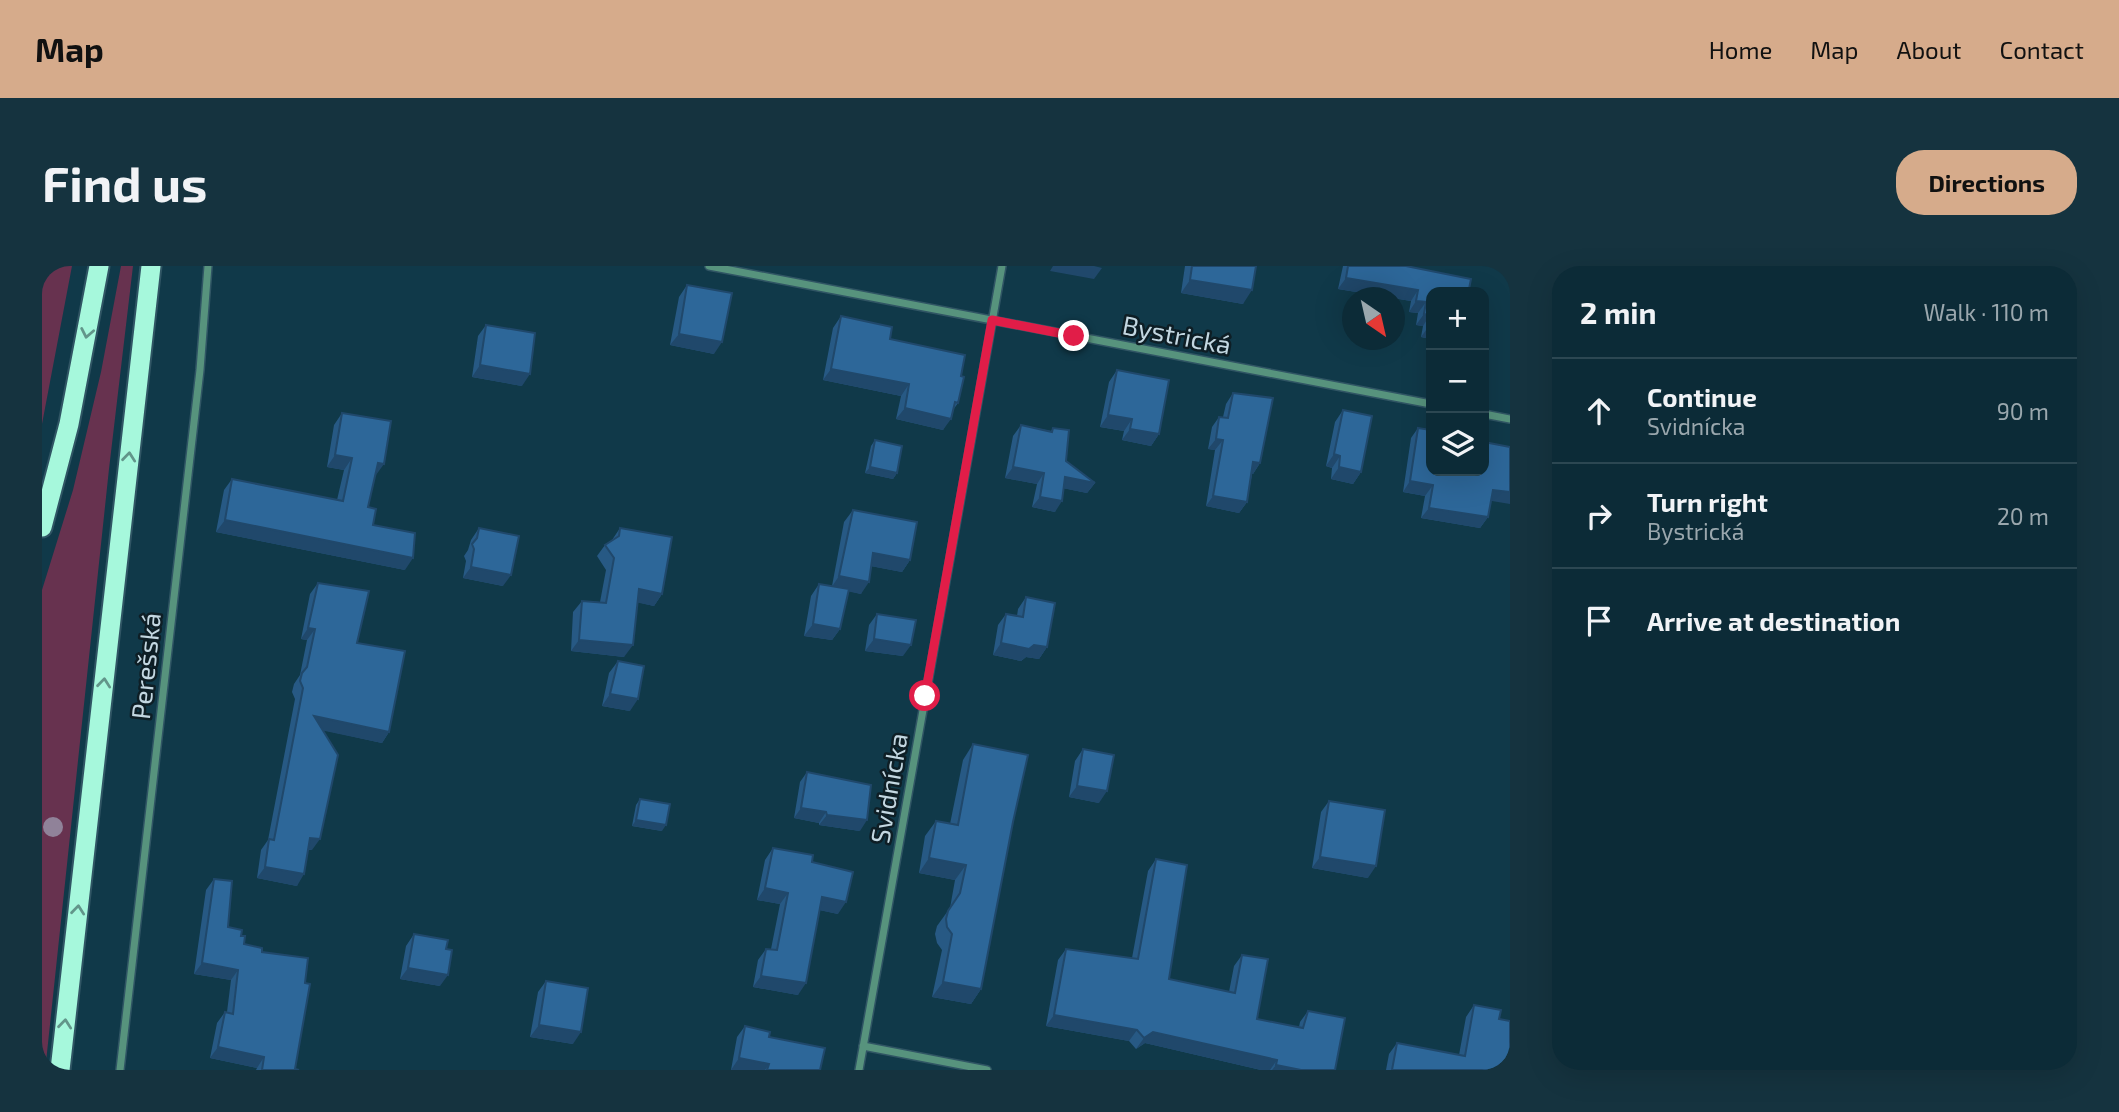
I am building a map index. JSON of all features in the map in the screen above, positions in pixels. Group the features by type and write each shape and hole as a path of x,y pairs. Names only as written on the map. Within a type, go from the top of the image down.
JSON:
{"highway":[{"path":"42,527 69,424 99,266"},
{"path":"60,1070 151,266"}],"street":[{"name":"Perešská","path":"120,1070 200,370 208,266"},
{"name":"Bystrická","path":"709,266 1426,403"},
{"name":"Svidnícka","path":"859,1070 1002,266"},
{"path":"1489,415 1510,419"},
{"path":"863,1046 987,1070"}],"shaded area":[{"path":"42,266 72,266 42,424"},
{"path":"121,266 133,266 46,1062 45,1070 42,1070 42,590 73,490 101,372"}],"building":[{"path":"1192,266 1256,266 1252,290 1190,280"},
{"path":"1348,266 1406,266 1471,279 1469,287 1426,287 1426,302 1416,301 1418,290 1346,278"},
{"path":"687,285 732,293 722,342 679,334"},
{"path":"841,316 892,327 890,339 965,355 961,376 964,377 951,419 905,408 909,384 831,369"},
{"path":"486,325 535,333 530,374 480,365"},
{"path":"1117,370 1169,380 1159,434 1130,429 1132,419 1108,415"},
{"path":"1233,393 1273,398 1260,463 1253,462 1247,502 1213,496 1223,440 1216,439 1219,417 1228,418"},
{"path":"1343,410 1372,416 1361,472 1339,467 1340,456 1334,454"},
{"path":"342,413 391,421 384,464 378,463 368,507 376,509 373,525 415,533 413,558 225,520 232,479 343,501 352,458 335,455"},
{"path":"1021,425 1052,432 1053,428 1069,430 1066,461 1095,483 1065,477 1062,501 1040,497 1044,473 1013,467"},
{"path":"1418,428 1426,429 1426,476 1489,476 1489,443 1510,447 1510,492 1493,490 1488,517 1429,508 1433,485 1410,481"},
{"path":"875,440 902,446 897,473 870,467"},
{"path":"853,510 917,522 910,560 873,553 869,582 839,576"},
{"path":"479,528 519,536 511,575 471,567 474,549 472,544 477,538"},
{"path":"620,528 672,537 662,594 639,589 633,645 579,640 582,601 606,603 614,558 605,545 619,536"},
{"path":"318,583 369,591 357,643 405,651 389,732 314,716 338,755 320,839 310,838 304,874 265,867 269,839 274,840 303,688 300,681 307,667 315,629 308,628"},
{"path":"819,584 849,589 840,629 813,624"},
{"path":"1026,597 1055,603 1047,647 1034,645 1029,649 1001,643 1006,614 1023,617"},
{"path":"877,614 916,620 911,645 874,639"},
{"path":"618,661 644,666 638,699 610,694"},
{"path":"973,744 1028,755 981,989 943,982 952,934 946,919 960,893 966,865 929,858 936,821 958,825"},
{"path":"1083,749 1114,755 1107,791 1077,786"},
{"path":"807,772 871,785 867,820 827,815 826,812 801,808"},
{"path":"640,799 670,804 666,825 636,820"},
{"path":"1329,801 1385,810 1376,866 1320,857"},
{"path":"773,848 813,855 812,862 853,872 846,902 822,897 806,983 761,976 766,949 777,950 788,893 765,888"},
{"path":"1156,859 1187,865 1169,979 1235,993 1242,955 1268,959 1257,1019 1303,1028 1308,1011 1345,1018 1335,1070 1301,1070 1276,1065 1277,1060 1153,1032 1144,1038 1137,1030 1054,1015 1066,949 1138,959"},
{"path":"214,879 232,881 228,927 242,930 241,936 245,936 244,944 262,948 262,952 308,958 305,983 310,984 295,1069 299,1070 262,1070 264,1057 218,1047 225,1012 233,1014 238,970 202,963"},
{"path":"414,934 448,940 446,949 452,950 448,975 408,968"},
{"path":"546,981 588,988 581,1032 539,1025"},
{"path":"1474,1005 1501,1010 1499,1019 1510,1021 1510,1070 1392,1070 1397,1043 1465,1056"},
{"path":"745,1026 770,1032 769,1037 825,1048 820,1070 767,1070 769,1064 739,1058"}],"route":[{"path":"925,696 992,320 1074,336"}]}
